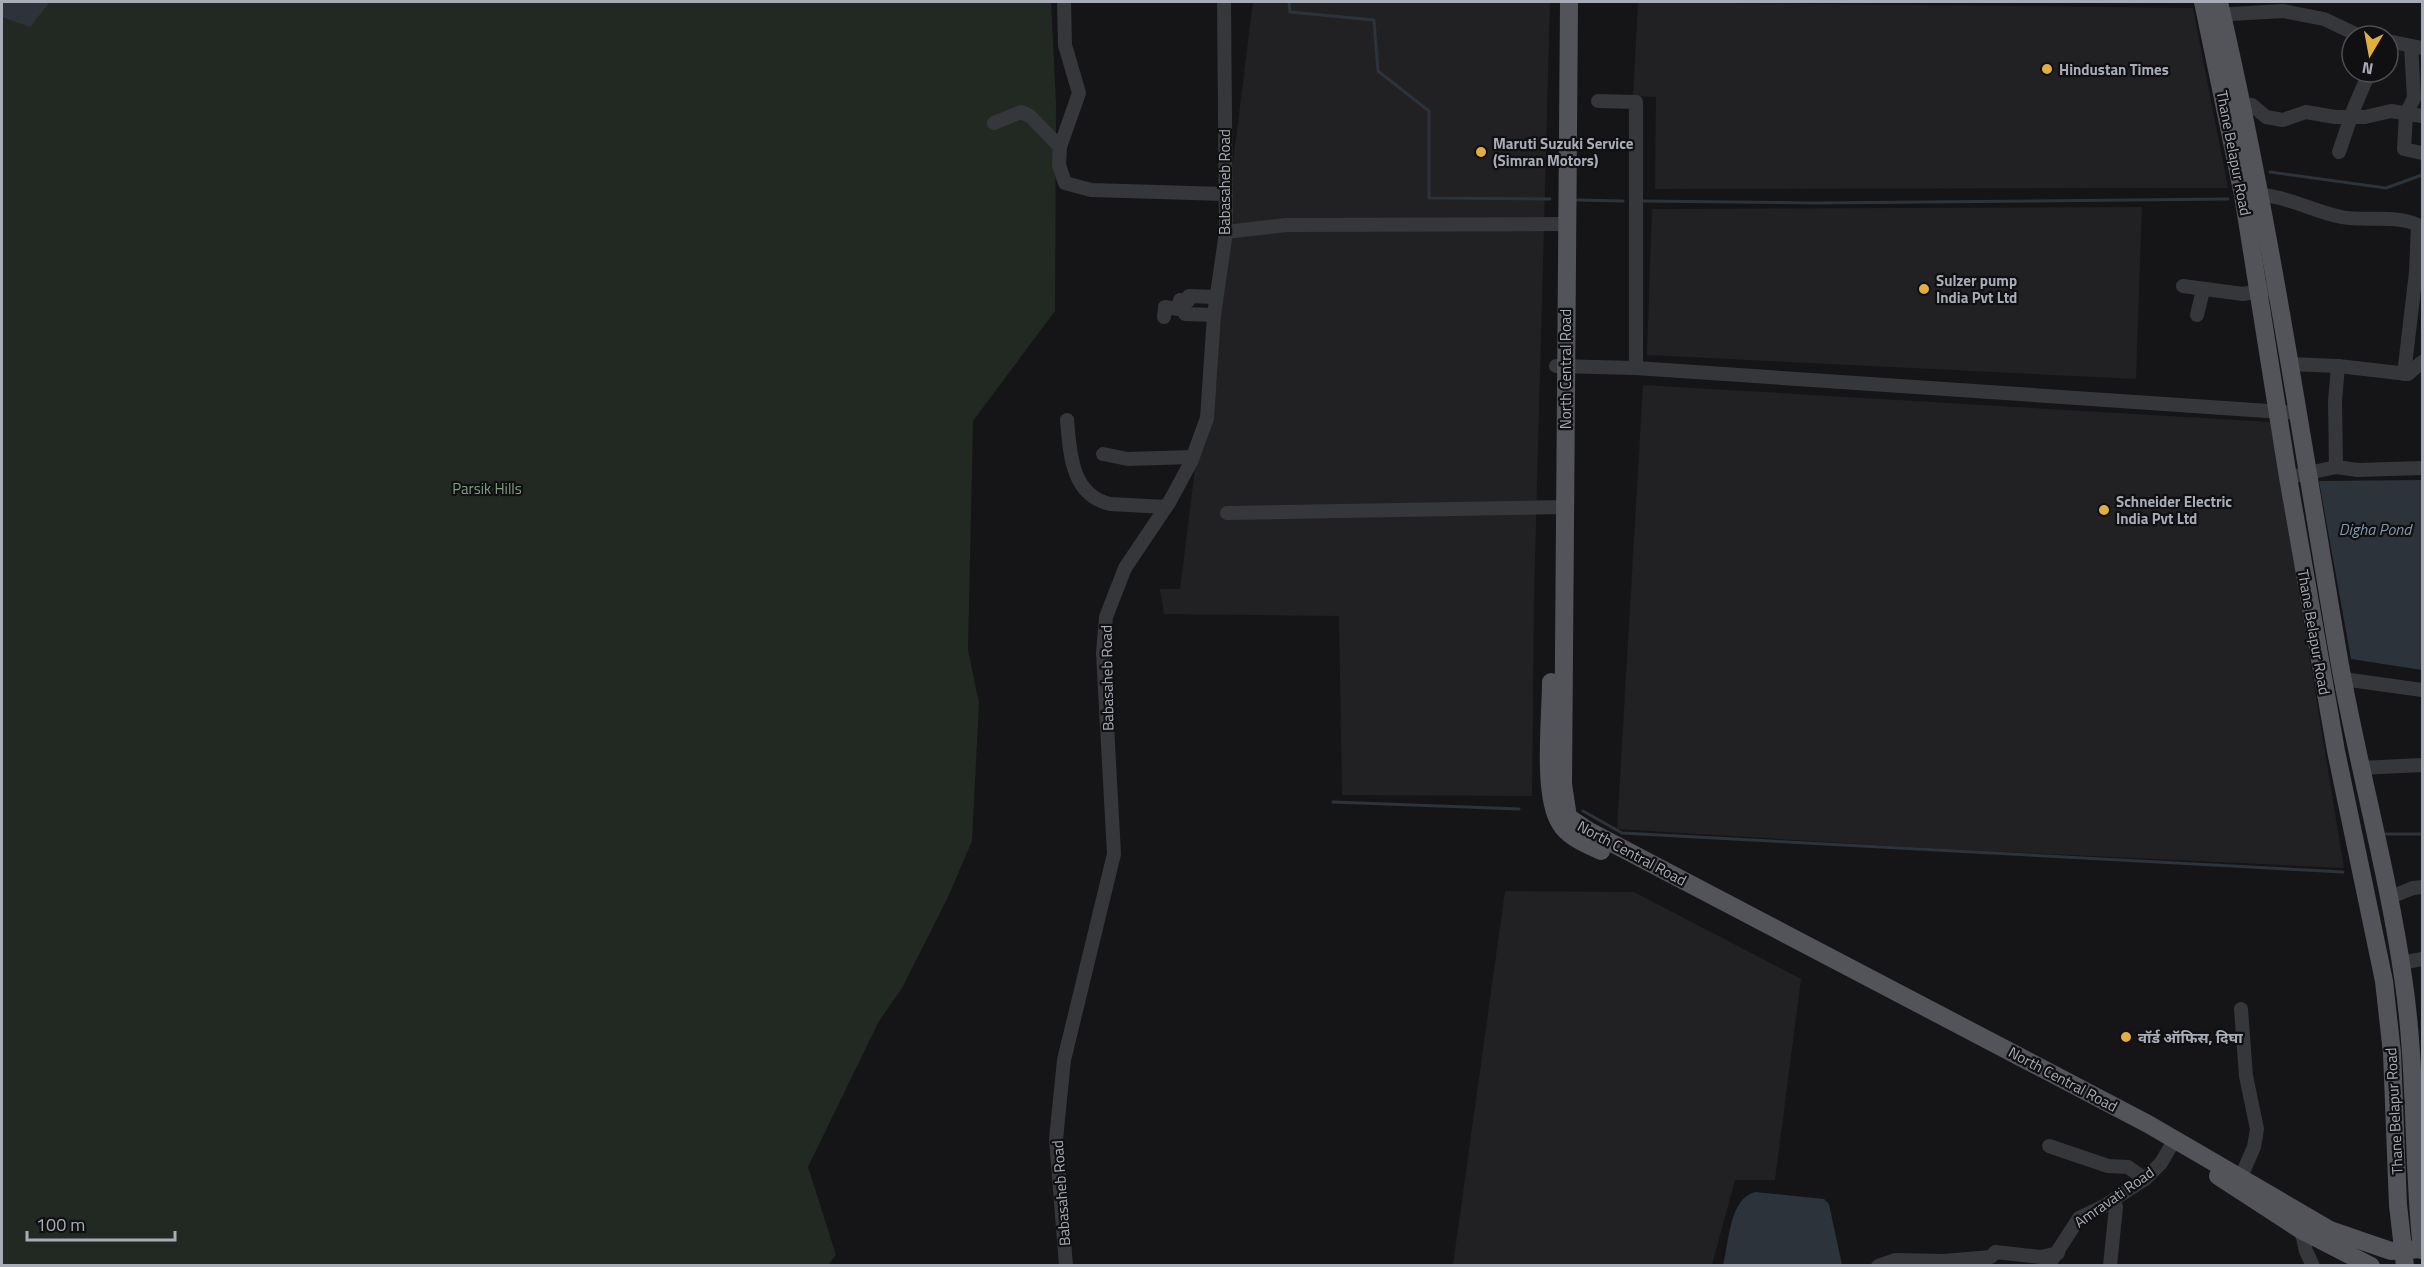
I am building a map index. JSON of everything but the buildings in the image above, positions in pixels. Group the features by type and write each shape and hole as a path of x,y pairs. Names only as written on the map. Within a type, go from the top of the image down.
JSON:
{"main road":[{"name":"North Central Road","path":"1557,2 1557,177 1560,219"},
{"name":"North Central Road","path":"1569,2 1560,219 1560,507 1550,785 1551,805 1564,819 1571,836 2173,1144 2330,1230 2404,1259 2422,1250"},
{"name":"Thane Belapur Road","path":"2212,8 2241,104 2267,290 2278,412 2288,477 2336,751 2384,981 2392,1053 2398,1205 2404,1259"},
{"name":"Thane Belapur Road","path":"2212,8 2252,195"},
{"name":"Thane Belapur Road","path":"2267,290 2289,364 2343,679 2401,963 2417,1069 2422,1250"},
{"name":"North Central Road","path":"2239,1182 2301,1230 2371,1266"}],"street":[{"path":"1064,2 1065,45 1079,93 1060,147 1059,165 1065,183 1091,190 1225,194"},
{"name":"Babasaheb Road","path":"1066,1266 1056,1139 1064,1060 1114,854 1103,653 1106,617 1125,568 1166,507 1192,457 1207,418 1214,315 1226,232 1224,2"},
{"path":"2212,8 2283,11 2324,19 2340,27"},
{"path":"2400,43 2417,47 2414,99 2406,114 2404,149 2422,153"},
{"path":"2339,153 2364,84"},
{"path":"1598,101 1636,102 1636,368"},
{"path":"2241,104 2252,105 2266,117 2283,120 2306,112 2352,117 2377,115 2381,111 2422,116"},
{"path":"994,123 1021,112 1030,116 1060,147"},
{"path":"2252,195 2342,217 2407,220 2418,225 2416,272 2404,374"},
{"path":"1226,232 1286,225 1560,219"},
{"path":"2183,286 2225,294 2267,290"},
{"path":"2197,315 2203,290"},
{"path":"1164,317 1165,308 1178,309 1180,300 1188,301 1189,296 1216,297"},
{"path":"1185,314 1214,315"},
{"path":"2289,364 2338,366 2408,374 2422,362"},
{"path":"1560,366 1636,368 2297,413"},
{"path":"2336,467 2335,401 2338,366"},
{"path":"1067,420 1070,449 1082,489 1101,502 1110,504 1166,507"},
{"path":"1103,454 1128,459 1192,457"},
{"path":"2288,477 2336,467 2358,470 2422,468"},
{"path":"1227,513 1560,507"},
{"path":"2343,679 2422,690"},
{"path":"2360,768 2422,765"},
{"path":"2388,898 2413,888 2422,887"},
{"path":"2401,963 2422,959"},
{"path":"2239,1182 2254,1147 2258,1129 2246,1076 2241,1009"},
{"name":"Amravati Road","path":"2048,1266 2058,1253 2070,1227 2079,1218 2110,1203 2145,1179 2173,1144"},
{"path":"2049,1146 2108,1166 2128,1167 2145,1179"},
{"path":"2110,1203 2116,1208 2110,1266"},
{"path":"2301,1230 2306,1251 2313,1266"},
{"path":"1878,1266 1895,1260 1945,1263 1991,1257 1995,1252 2041,1257 2058,1253"}],"shaded area":[{"path":"1253,2 1550,2 1534,596 1532,796 1342,795 1339,616 1164,614 1160,589 1180,589"},
{"name":"Hindustan Times","path":"1638,2 2193,8 2228,188 1655,189 1656,97 1633,96"},
{"path":"2142,207 2136,379 1647,355 1652,209"},
{"path":"1643,385 2271,422 2344,868 1943,849 1617,829"},
{"path":"1505,891 1634,892 1801,979 1775,1180 1735,1180 1712,1265 1453,1265"}],"green space":[{"name":"Parsik Hills","path":"2,2 1051,2 1056,103 1055,311 973,421 968,650 979,703 972,841 948,897 902,988 879,1021 808,1167 836,1255 828,1265 2,1266"}],"water":[{"path":"2,2 50,2 30,27 2,17"},
{"name":"Digha Pond","path":"2422,480 2422,670 2351,659 2319,481"},
{"path":"1755,1192 1824,1199 1829,1204 1842,1265 1723,1265 1735,1212 1746,1196"}],"waterway":[{"path":"1289,2 1290,12 1374,20 1378,71 1429,111 1429,198 1550,199"},
{"path":"2270,172 2386,188 2422,175"},
{"path":"1642,201 1815,203 2228,199"},
{"path":"1576,200 1623,201"},
{"path":"1333,802 1519,809"},
{"path":"1583,811 1622,833 2343,872"},
{"path":"2386,834 2422,834"}],"place":[{"name":"Hindustan Times","path":"2047,69"},
{"name":"Maruti Suzuki Service (Simran Motors)","path":"1481,152"},
{"name":"Sulzer pump India Pvt Ltd","path":"1924,289"},
{"name":"Schneider Electric India Pvt Ltd","path":"2104,510"},
{"name":"वॉर्ड ऑफिस, दिघा","path":"2126,1037"}]}
